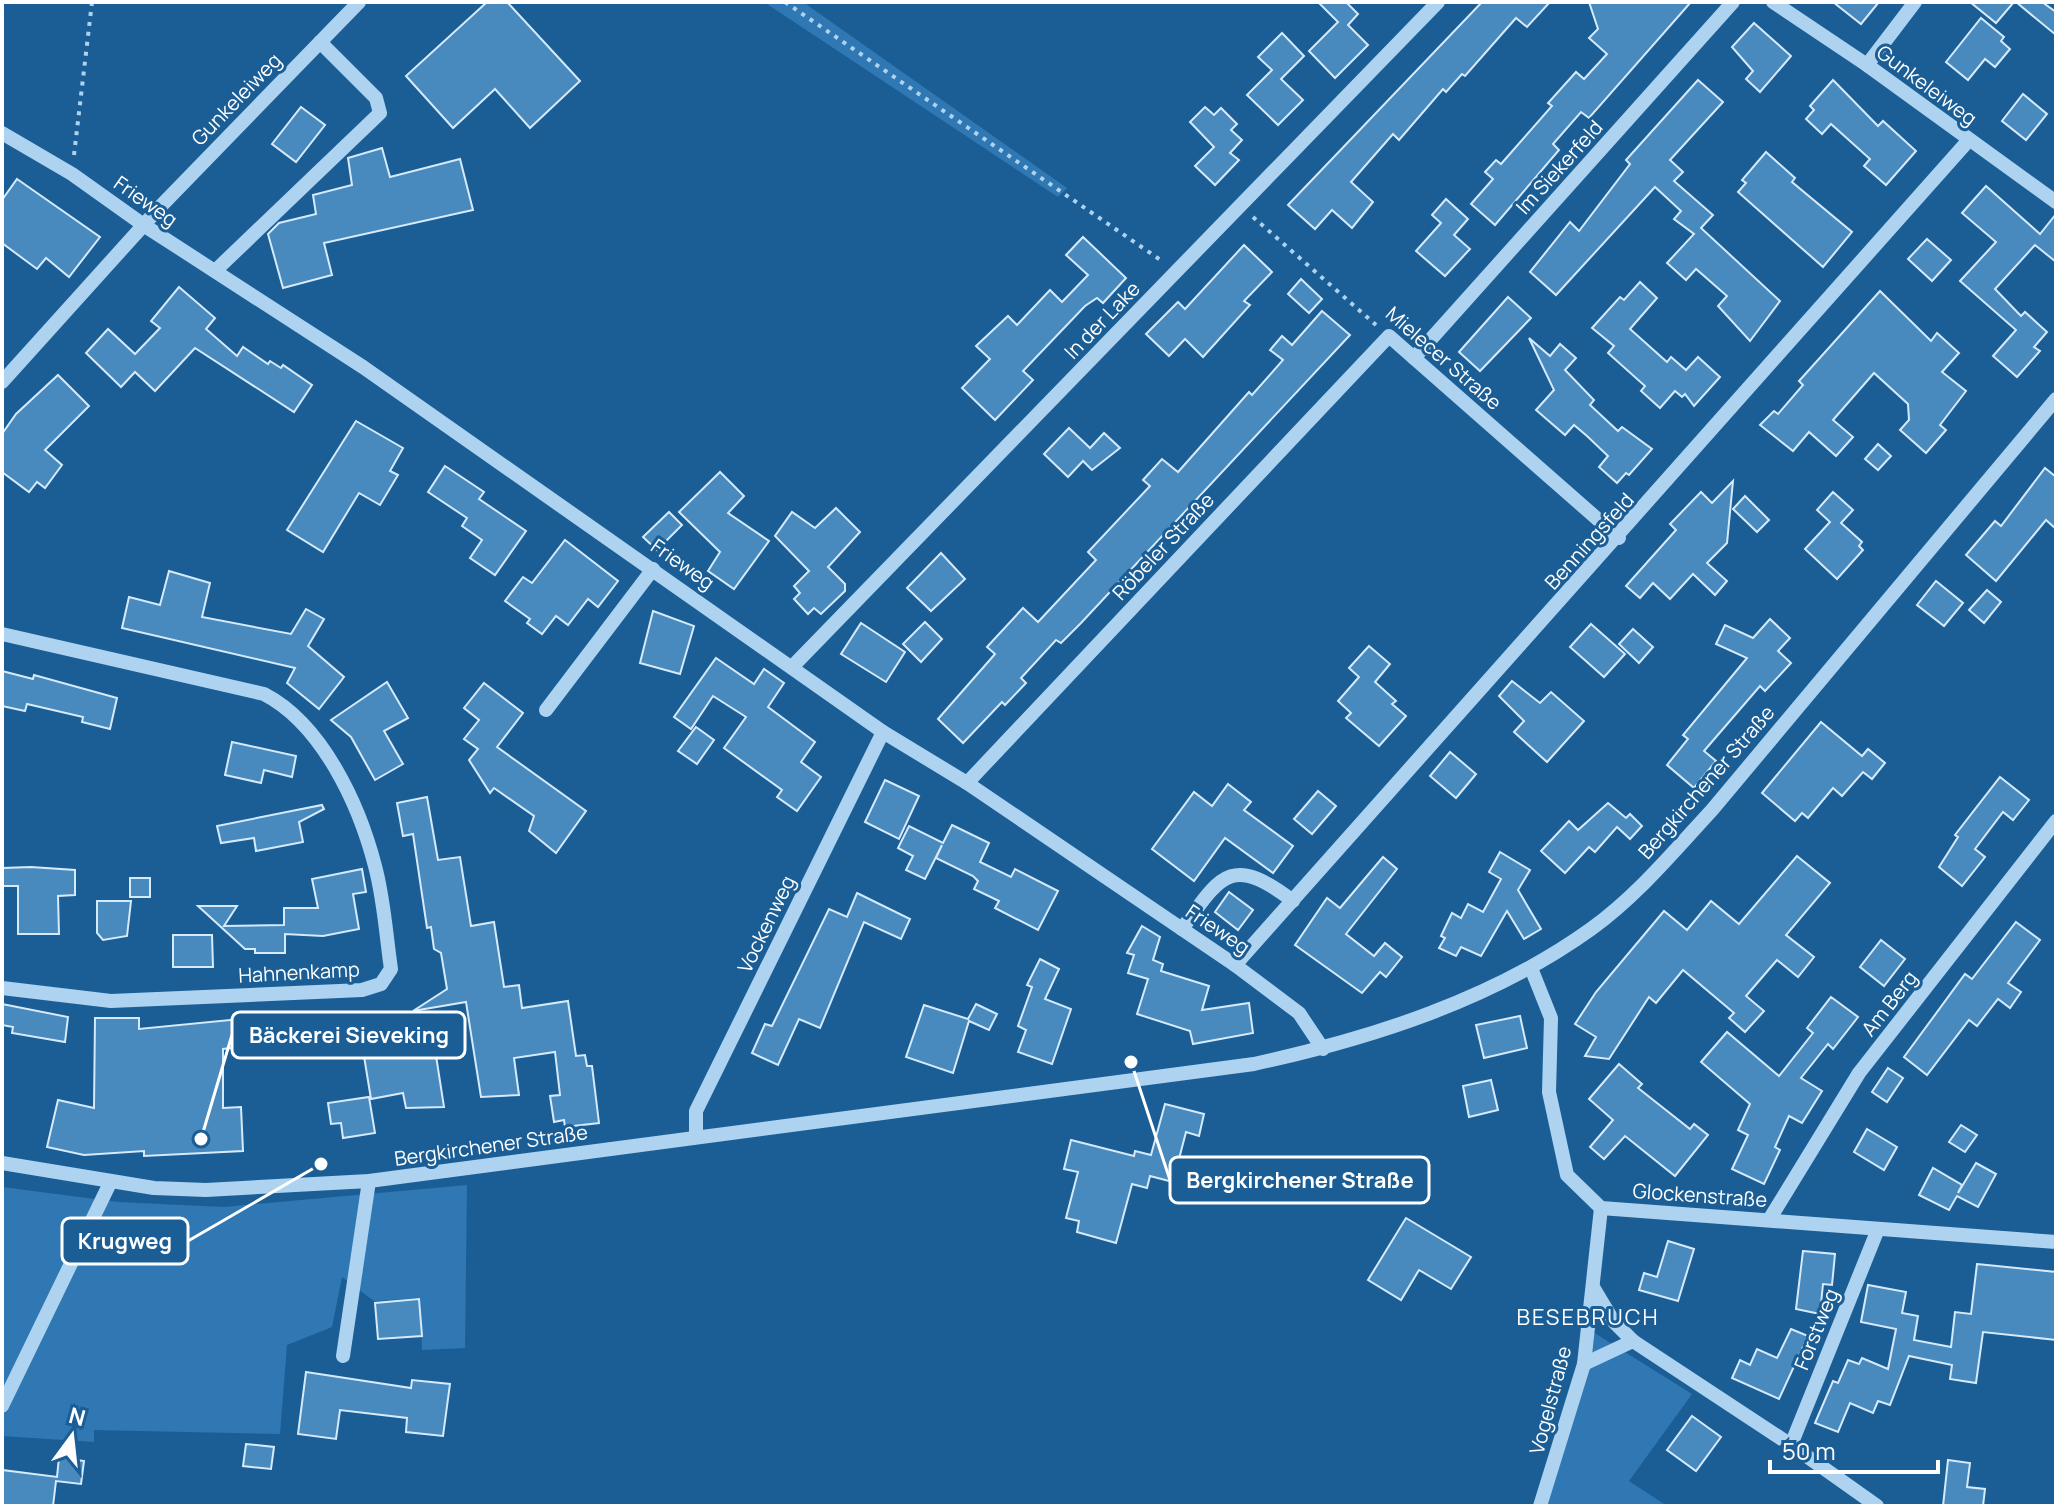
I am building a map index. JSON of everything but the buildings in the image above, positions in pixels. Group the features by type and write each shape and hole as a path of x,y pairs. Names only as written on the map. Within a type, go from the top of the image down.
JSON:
{"street":[{"name":"Gunkeleiweg","path":"2,382 145,226 359,2"},
{"name":"In der Lake","path":"793,666 1438,2"},
{"name":"Im Siekerfeld","path":"1414,358 1733,2"},
{"name":"Gunkeleiweg","path":"1773,2 1867,65 2056,202"},
{"path":"1867,65 1915,2"},
{"path":"215,271 380,113 376,98 320,42"},
{"name":"Frieweg","path":"2,133 72,174 145,226 363,367 883,732 967,783 1235,965 1299,1013 1323,1049"},
{"name":"Benningsfeld","path":"1235,965 1619,538 1968,141"},
{"name":"Mielecer Straße","path":"1389,336 1619,538"},
{"name":"Röbeler Straße","path":"967,783 1389,336"},
{"name":"Bergkirchener Straße","path":"2,1163 110,1183 206,1190 369,1181 1254,1064 1323,1049 1412,1021 1531,968 1593,928 1655,872 1712,810 2056,399"},
{"path":"546,710 653,569"},
{"name":"Hahnenkamp","path":"2,634 264,694 286,706 325,755 357,811 375,867 391,969 381,984 362,990 111,1001 2,988"},
{"name":"Vockenweg","path":"696,1137 696,1111 883,732"},
{"name":"Am Berg","path":"1769,1220 1859,1073 2056,821"},
{"path":"1182,929 1214,884 1226,876 1243,875 1270,884 1293,901"},
{"path":"1531,968 1551,1018 1549,1092 1567,1175 1601,1208"},
{"path":"343,1356 369,1181"},
{"path":"2,1406 110,1183"},
{"name":"Glockenstraße","path":"1601,1208 2056,1242"},
{"name":"Vogelstraße","path":"1540,1506 1584,1364 1601,1208"},
{"name":"Forstweg","path":"1791,1445 1878,1229"},
{"path":"1593,1286 1614,1322 1633,1341 1877,1506"},
{"path":"1584,1364 1633,1341"}],"path":[{"path":"72,174 92,2"},
{"path":"785,2 1177,271"},
{"name":"Mielecer Straße","path":"1242,207 1389,336"}],"shaded area":[{"path":"764,2 803,2 1067,188 1058,197"},
{"path":"467,1185 465,1348 422,1350 420,1298 374,1301 342,1277 332,1327 287,1345 280,1434 94,1430 94,1442 2,1436 2,1187 118,1202 224,1207"},
{"path":"1585,1327 1692,1394 1629,1481 1667,1506 1535,1506 1583,1345"}],"place":[{"name":"Bergkirchener Straße","path":"1131,1062"},
{"name":"Bäckerei Sieveking","path":"201,1139"},
{"name":"Krugweg","path":"321,1164"}],"district":[{"name":"BESEBRUCH","path":"1588,1317"}]}
